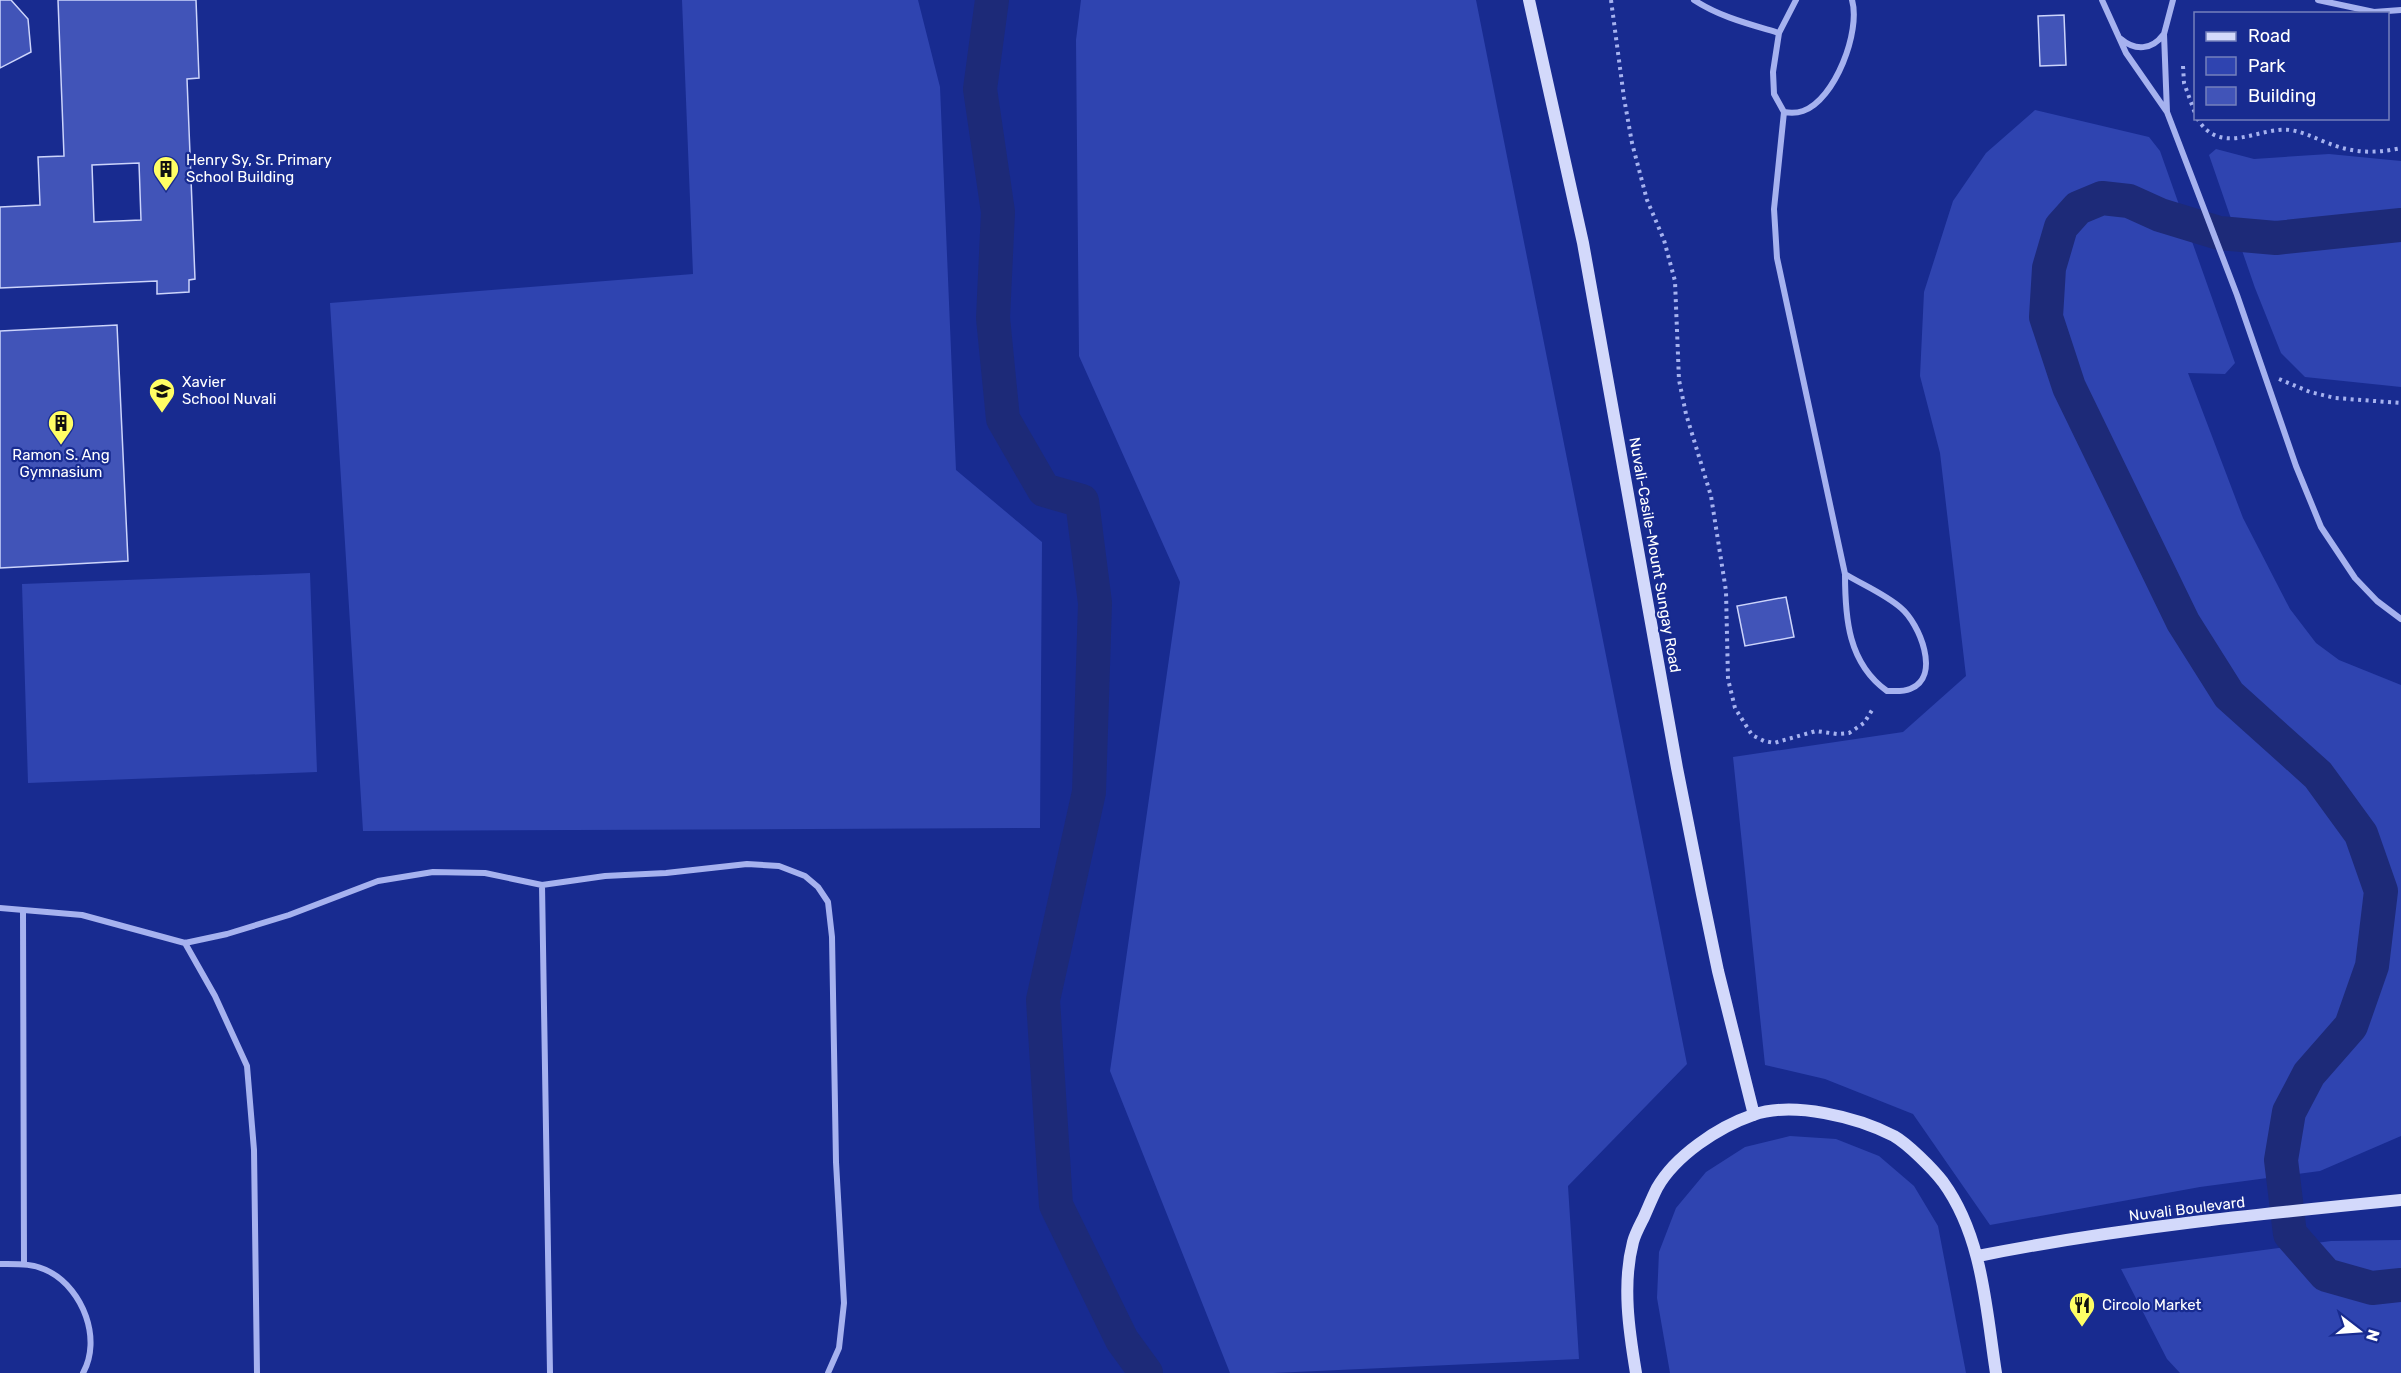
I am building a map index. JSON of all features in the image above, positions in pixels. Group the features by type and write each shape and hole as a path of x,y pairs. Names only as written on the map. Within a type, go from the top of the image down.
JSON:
{"main road":[{"name":"Nuvali-Casile-Mount Sungay Road","path":"1529,0 1583,243 1677,768 1702,894 1718,971 1754,1114"},
{"path":"1636,1373 1626,1293 1633,1242 1658,1186 1685,1155 1713,1134 1754,1114 1786,1110 1823,1113 1859,1122 1896,1137 1943,1182 1961,1213 1978,1256 1996,1373"},
{"name":"Nuvali Boulevard","path":"1978,1256 2028,1246 2205,1220 2401,1200"}],"street":[{"path":"1694,0 1710,10 1735,20 1779,33"},
{"path":"1796,0 1779,33 1774,53 1773,85 1776,102 1784,112 1774,209 1777,258 1845,574 1847,627 1860,661 1877,684 1887,691 1912,689 1923,678 1926,661 1923,642 1914,623 1902,609 1845,574"},
{"path":"1784,112 1804,111 1828,91 1849,46 1853,21 1852,0"},
{"path":"2102,0 2126,53 2167,112 2237,295 2296,466 2321,527 2355,578 2377,601 2401,619"},
{"path":"2167,112 2164,34 2173,0"},
{"path":"2318,0 2374,12 2401,10"},
{"path":"2116,34 2128,45 2144,48 2152,46 2164,34"},
{"path":"0,908 82,915 185,943 228,934 289,915 378,881 433,872 485,873 542,885 604,876 666,873 747,864 779,866 805,876 818,887 828,902 832,937 836,1162 844,1303 839,1348 828,1373"},
{"path":"542,885 550,1373"},
{"path":"23,911 24,1263"},
{"path":"185,943 215,996 247,1066 254,1150 257,1373"},
{"path":"0,1264 24,1263 50,1272 72,1289 86,1313 91,1340 83,1373"}],"path":[{"path":"1611,0 1632,143 1647,200 1664,240 1675,281 1679,381 1686,414 1711,496 1726,591 1728,679 1736,708 1752,735 1774,743 1816,731 1850,733 1864,723 1874,707"},
{"path":"2183,66 2184,82 2194,111"},
{"path":"2198,120 2202,126 2216,135 2230,139 2244,139 2287,130 2304,133 2352,151 2367,153 2401,148"},
{"path":"2264,373 2310,392 2336,398 2401,403"}],"green space":[{"path":"682,0 918,0 940,87 956,470 1042,542 1040,828 363,831 330,303 693,274"},
{"path":"1081,0 1476,0 1687,1064 1568,1186 1579,1359 1230,1373 1110,1071 1180,582 1079,356 1076,40"},
{"path":"2035,110 2149,137 2160,151 2235,363 2225,374 2188,373 2243,518 2290,609 2316,643 2339,660 2401,685 2401,1136 2320,1171 2200,1187 1990,1225 1913,1114 1825,1079 1765,1065 1733,757 1903,732 1966,676 1940,453 1920,376 1924,292 1953,201 1986,153"},
{"path":"2216,149 2254,159 2329,154 2401,161 2401,387 2305,377 2281,353 2255,288 2209,155"},
{"path":"310,573 317,772 28,783 22,584"},
{"path":"1790,1136 1836,1139 1879,1156 1914,1186 1938,1226 1966,1373 1670,1373 1657,1298 1659,1252 1676,1208 1706,1172 1745,1147"},
{"path":"2401,1240 2401,1373 2180,1373 2167,1359 2121,1269 2331,1241"}],"building":[{"path":"0,0 11,0 28,19 31,52 0,68"},
{"name":"Henry Sy, Sr. Primary School Building","path":"58,0 196,0 199,78 187,79 195,279 189,280 189,292 157,294 157,281 0,288 0,207 40,205 38,157 64,156","holes":["139,163 141,220 94,222 92,165"]},
{"path":"2064,15 2066,65 2040,66 2038,16"},
{"name":"Ramon S. Ang Gymnasium","path":"117,325 128,561 0,568 0,331"},
{"path":"1786,597 1794,637 1745,646 1737,606"}],"waterway":[{"path":"992,0 980,89 998,212 993,318 1003,419 1044,490 1082,501 1095,603 1089,792 1043,1000 1056,1205 1122,1340 1146,1373"},
{"path":"2401,225 2276,238 2219,233 2160,215 2129,201 2102,198 2078,208 2061,227 2049,268 2046,317 2069,387 2183,622 2229,695 2318,775 2361,834 2381,891 2372,966 2351,1026 2309,1074 2289,1112 2281,1160 2290,1234 2326,1275 2372,1288 2401,1285"}],"place":[{"name":"Henry Sy, Sr. Primary School Building","path":"166,192"},
{"name":"Xavier School Nuvali","path":"162,414"},
{"name":"Ramon S. Ang Gymnasium","path":"61,446"},
{"name":"Circolo Market","path":"2082,1328"}]}
